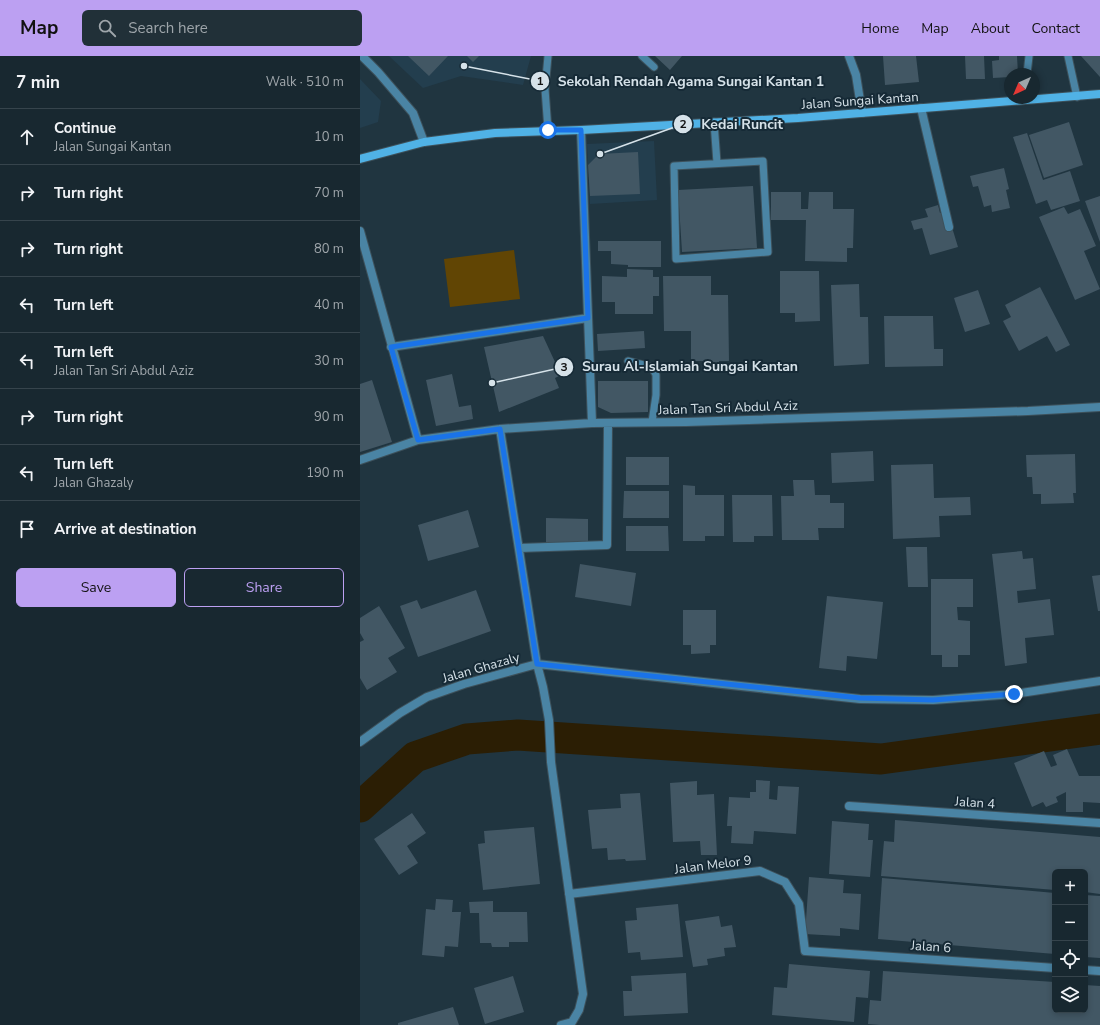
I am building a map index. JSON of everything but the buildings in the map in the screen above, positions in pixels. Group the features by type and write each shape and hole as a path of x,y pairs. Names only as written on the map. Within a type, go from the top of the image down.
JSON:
{"main road":[{"name":"Jalan Sungai Kantan","path":"1040,98 1077,97 1100,94"},
{"name":"Jalan Sungai Kantan","path":"360,159 424,142 477,135 862,113 1004,101"}],"street":[{"path":"362,56 378,72 413,113 424,142"},
{"path":"849,56 856,75 862,113"},
{"path":"921,108 949,228"},
{"path":"581,130 592,423"},
{"path":"360,231 418,440"},
{"path":"391,347 588,318"},
{"name":"Jalan Tan Sri Abdul Aziz","path":"360,460 418,440 500,429 592,423 1021,411 1100,406"},
{"path":"519,548 607,545 608,423"},
{"path":"500,429 537,664 549,720 551,762 583,994 579,1010 572,1022 561,1025"},
{"name":"Jalan Ghazaly","path":"360,742 400,713 428,697 464,684 537,664 860,698 933,700 1014,694 1100,681"},
{"name":"Jalan 4","path":"849,806 1100,823"},
{"name":"Jalan Melor 9","path":"569,894 760,871 785,882 799,904 805,951"},
{"name":"Jalan 6","path":"805,951 1052,968"},
{"path":"1088,970 1100,971"}],"lane":[{"path":"548,56 544,89 548,130"},
{"path":"642,56 654,67"},
{"path":"1028,68 1029,56"},
{"path":"1068,56 1077,97"},
{"path":"714,122 717,164"},
{"path":"763,161 768,252 676,259 674,166 717,164 763,161"},
{"path":"628,361 652,367 656,375 656,395 652,422"}],"shaded area":[{"path":"389,56 531,56 523,85 461,76 423,88"},
{"path":"360,79 381,101 378,122 360,128"},
{"path":"654,141 657,200 590,204 587,144"},
{"path":"514,250 520,299 450,307 444,259"}],"waterway":[{"path":"360,807 415,757 467,739 518,735 881,759 1100,729"}],"place":[{"name":"Sekolah Rendah Agama Sungai Kantan 1","path":"464,66"},
{"name":"Kedai Runcit","path":"600,154"},
{"name":"Surau Al-Islamiah Sungai Kantan","path":"492,383"}],"route":[{"path":"548,130 581,130 588,318 391,347 418,440 500,429 537,664 860,698 933,700 1014,694"}]}
